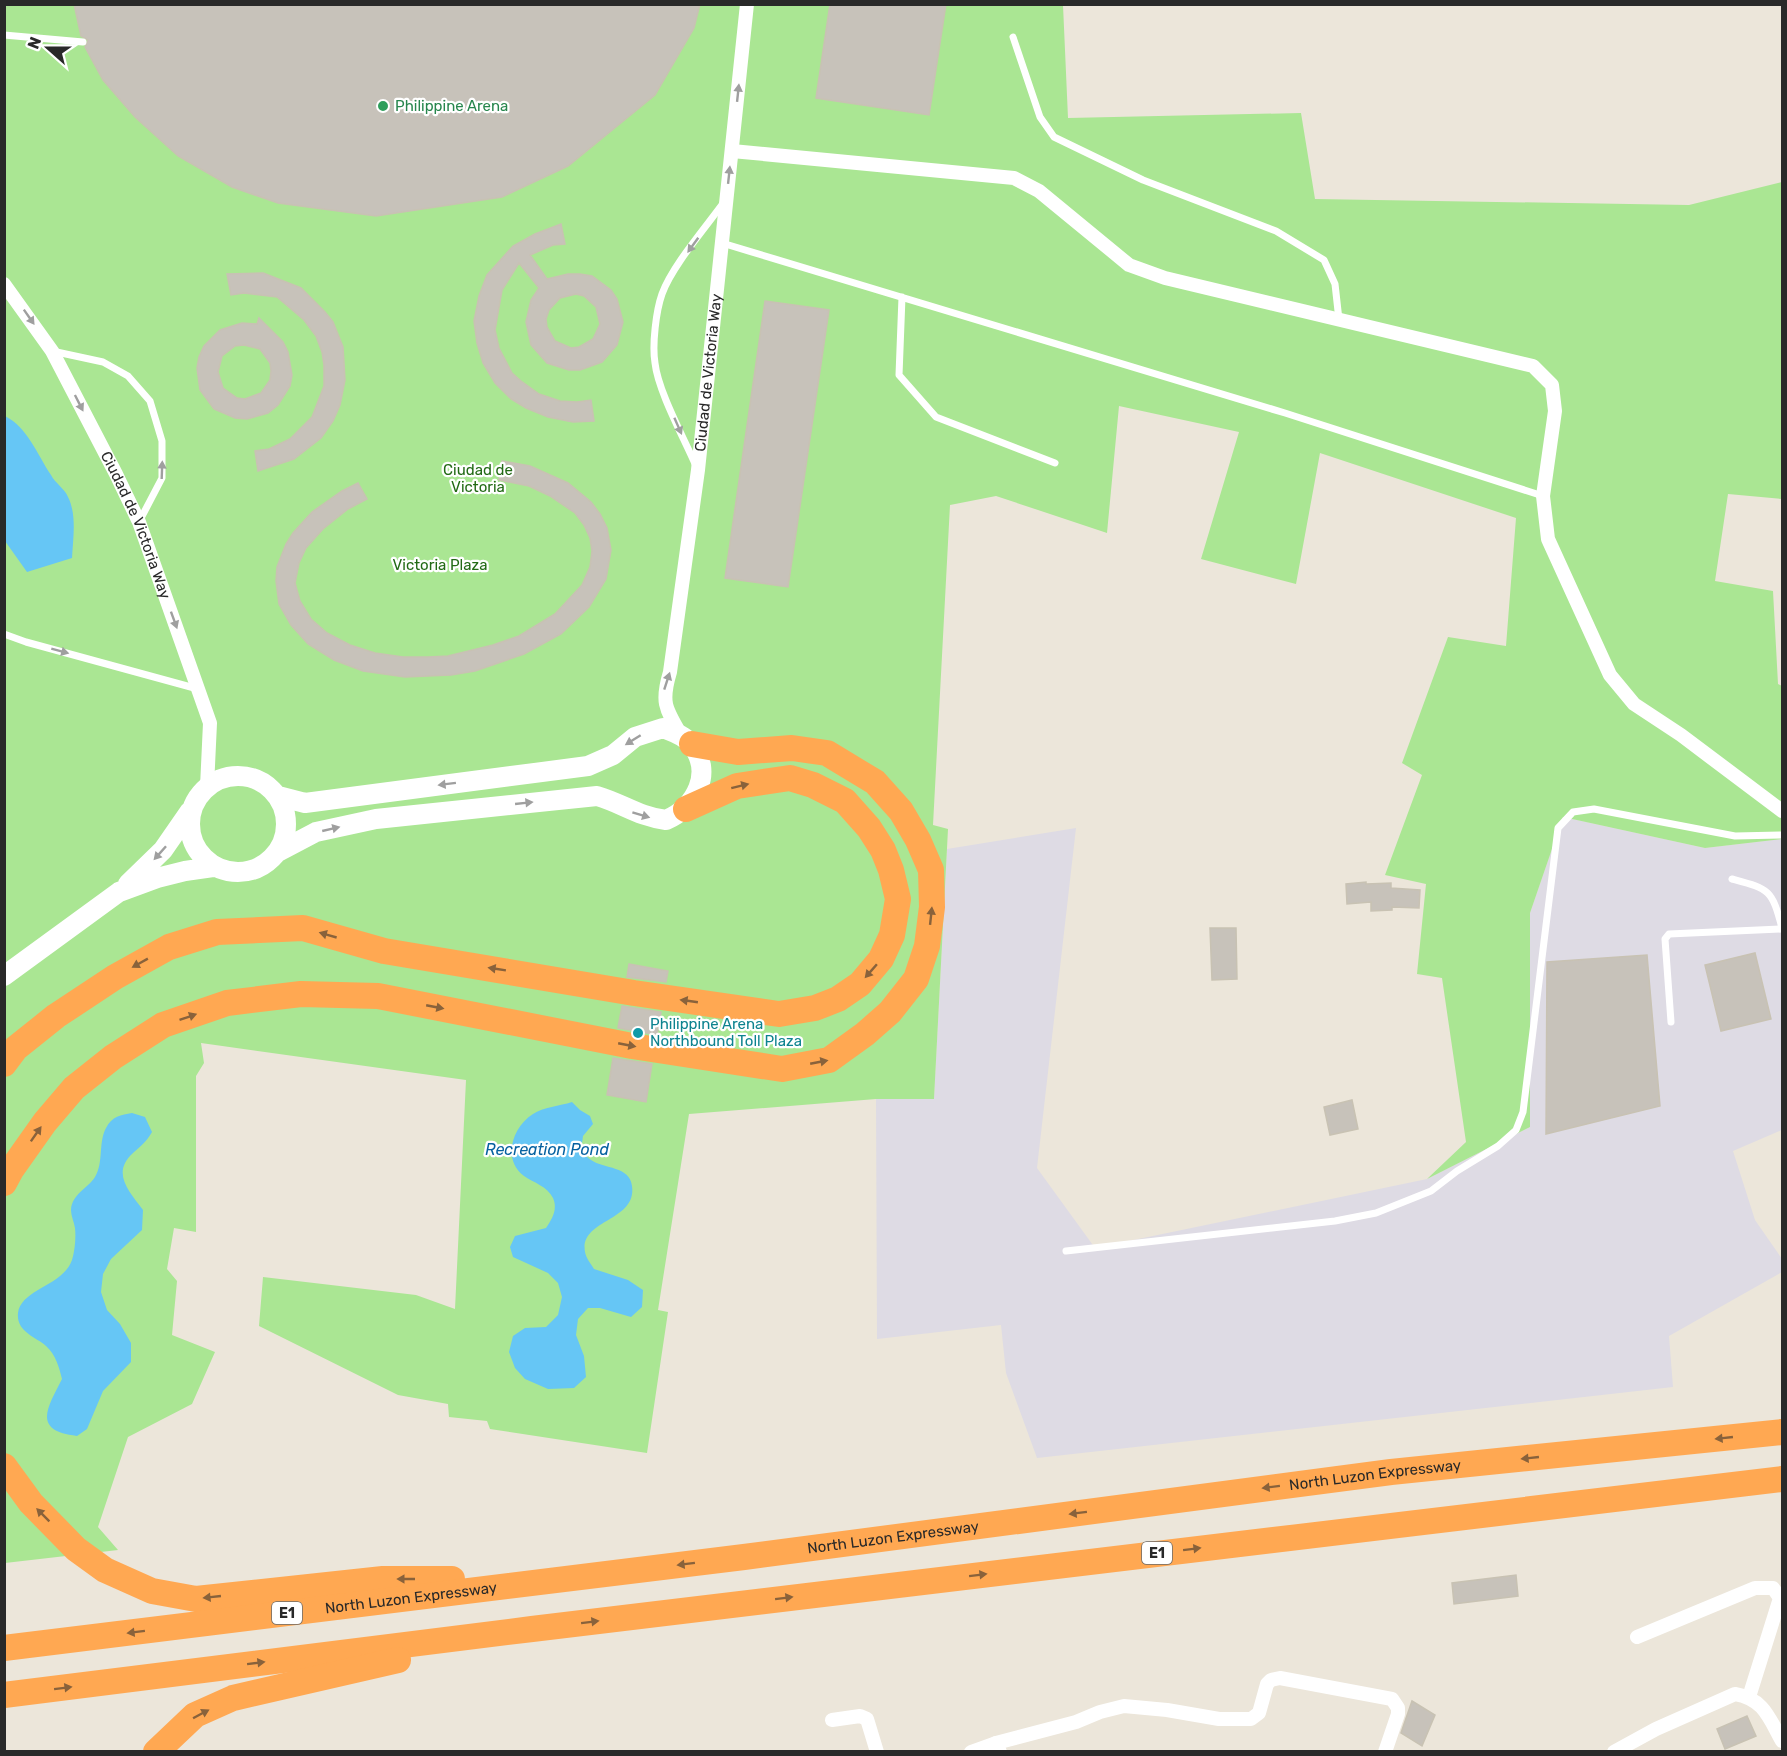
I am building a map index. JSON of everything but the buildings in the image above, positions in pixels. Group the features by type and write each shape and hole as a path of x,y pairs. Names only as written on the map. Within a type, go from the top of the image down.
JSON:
{"highway":[{"path":"4,1183 45,1122 74,1088 113,1057 163,1025 227,1003 301,994 378,996 632,1046 782,1069 830,1060 890,1012 916,979 927,946 932,907 931,870 918,840 901,811 875,782 826,753 792,748 738,752 686,740"},
{"path":"4,1064 16,1048 56,1016 115,977 169,947 217,932 303,928 384,951 634,993 779,1014 815,1008 838,999 860,984 881,959 892,935 898,898 883,850 869,828 845,801 813,785 790,778 736,786 686,808"},
{"name":"North Luzon Expressway","path":"4,1648 1391,1472 1782,1432"},
{"path":"4,1466 31,1503 76,1549 105,1570 152,1591 196,1599 383,1579 569,1578"},
{"name":"E1","path":"4,1695 532,1629 1782,1479"},
{"path":"156,1752 195,1715 233,1698 532,1629"}],"main road":[{"path":"278,796 305,803 588,766 613,755 635,737 663,728 686,740 701,766 699,789 686,808 666,820 635,814 615,802 597,796 376,819 316,832 278,852"},
{"path":"4,976 119,892 163,850 207,787 223,777 240,775 262,781 278,796 285,808 287,819 285,836 278,852 270,861 249,872 226,871 213,867 185,871 157,878 119,892"},
{"path":"193,806 190,824 193,841 200,855 213,867"}],"street":[{"name":"Ciudad de Victoria Way","path":"686,740 669,714 664,692 670,672 698,470 747,4"},
{"path":"732,151 1014,178 1039,191 1130,266 1165,279 1533,366 1552,385 1555,411 1543,496 1548,539 1610,675 1634,704 1681,735 1782,811"},
{"name":"Ciudad de Victoria Way","path":"4,284 52,351 139,522 210,723 207,787"},
{"path":"1637,1637 1755,1588 1773,1588 1780,1598 1749,1697"},
{"path":"971,1752 998,1747 1124,1706 1167,1710 1219,1719 1251,1719 1259,1713 1268,1684 1271,1680 1280,1678 1392,1699 1398,1708 1398,1714 1385,1752"},
{"path":"1614,1752 1656,1729 1735,1694 1749,1697 1762,1706 1782,1741"},
{"path":"832,1720 847,1717 867,1719 877,1752"}],"lane":[{"path":"4,35 83,42"},
{"path":"1012,37 1040,117 1054,137 1143,180 1276,231 1324,260 1335,284 1339,320"},
{"path":"698,470 665,394 655,363 656,327 662,294 679,264 727,197"},
{"path":"722,243 1284,413 1543,496"},
{"path":"902,297 899,375 936,417 1055,463"},
{"path":"52,351 103,362 128,376 150,401 162,441 162,478 139,522"},
{"path":"4,634 198,689"},
{"path":"1066,1251 1335,1221 1376,1213 1431,1191 1457,1171 1498,1146 1516,1130 1523,1112 1558,828 1573,812 1594,809 1735,836 1782,835"},
{"path":"1671,1022 1665,939 1669,934 1782,929 1776,905 1763,887 1732,879"}],"shaded area":[{"path":"1563,817 1705,848 1782,839 1782,1130 1733,1151 1755,1220 1782,1259 1782,1272 1669,1336 1673,1387 1037,1458 1006,1373 1001,1325 877,1339 876,1099 934,1098 947,849 1076,828 1037,1168 1095,1248 1427,1179 1530,1127 1530,913"}],"green space":[{"name":"Ciudad de Victoria","path":"4,5 1063,5 1068,118 1301,113 1315,199 1689,205 1782,182 1782,499 1728,494 1715,581 1773,591 1778,684 1782,686 1782,839 1705,848 1563,817 1530,913 1530,1127 1427,1179 1466,1142 1442,978 1417,974 1426,884 1385,875 1422,775 1402,763 1448,637 1506,646 1516,518 1320,453 1296,584 1201,559 1239,432 1119,406 1107,533 996,496 950,505 933,825 948,829 934,1099 876,1099 689,1114 658,1310 668,1312 647,1453 490,1429 487,1421 449,1417 448,1404 398,1395 259,1326 263,1277 416,1295 455,1309 466,1080 201,1043 204,1063 196,1076 196,1232 174,1228 167,1269 177,1281 172,1335 215,1352 192,1404 128,1437 98,1527 118,1550 5,1563"}],"water":[{"path":"5,416 26,434 53,478 67,494 73,511 72,558 27,572 5,541"},
{"name":"Recreation Pond","path":"572,1102 590,1116 593,1124 583,1136 581,1151 596,1163 622,1171 627,1175 632,1186 631,1198 626,1207 599,1226 586,1241 587,1259 594,1269 628,1280 643,1290 642,1307 631,1317 600,1308 588,1308 578,1319 576,1335 584,1356 586,1377 574,1388 548,1389 525,1379 515,1368 509,1352 513,1336 525,1328 546,1327 558,1315 562,1297 558,1283 548,1273 513,1257 510,1247 515,1236 546,1228 555,1206 547,1190 517,1169 513,1161 512,1144 520,1127 533,1114"},
{"path":"132,1113 145,1117 152,1132 127,1160 123,1168 128,1189 143,1210 142,1230 111,1259 103,1274 101,1292 107,1310 120,1324 131,1343 131,1362 103,1391 87,1429 77,1436 53,1429 48,1423 48,1408 62,1379 55,1357 42,1343 23,1329 18,1320 18,1313 26,1298 52,1282 67,1269 72,1260 75,1244 72,1204 98,1171 102,1140 108,1124 117,1117"}],"place":[{"name":"Philippine Arena","path":"383,106"},
{"name":"Philippine Arena Northbound Toll Plaza","path":"638,1033"}],"park label":[{"name":"Victoria Plaza","path":"440,565"}]}
